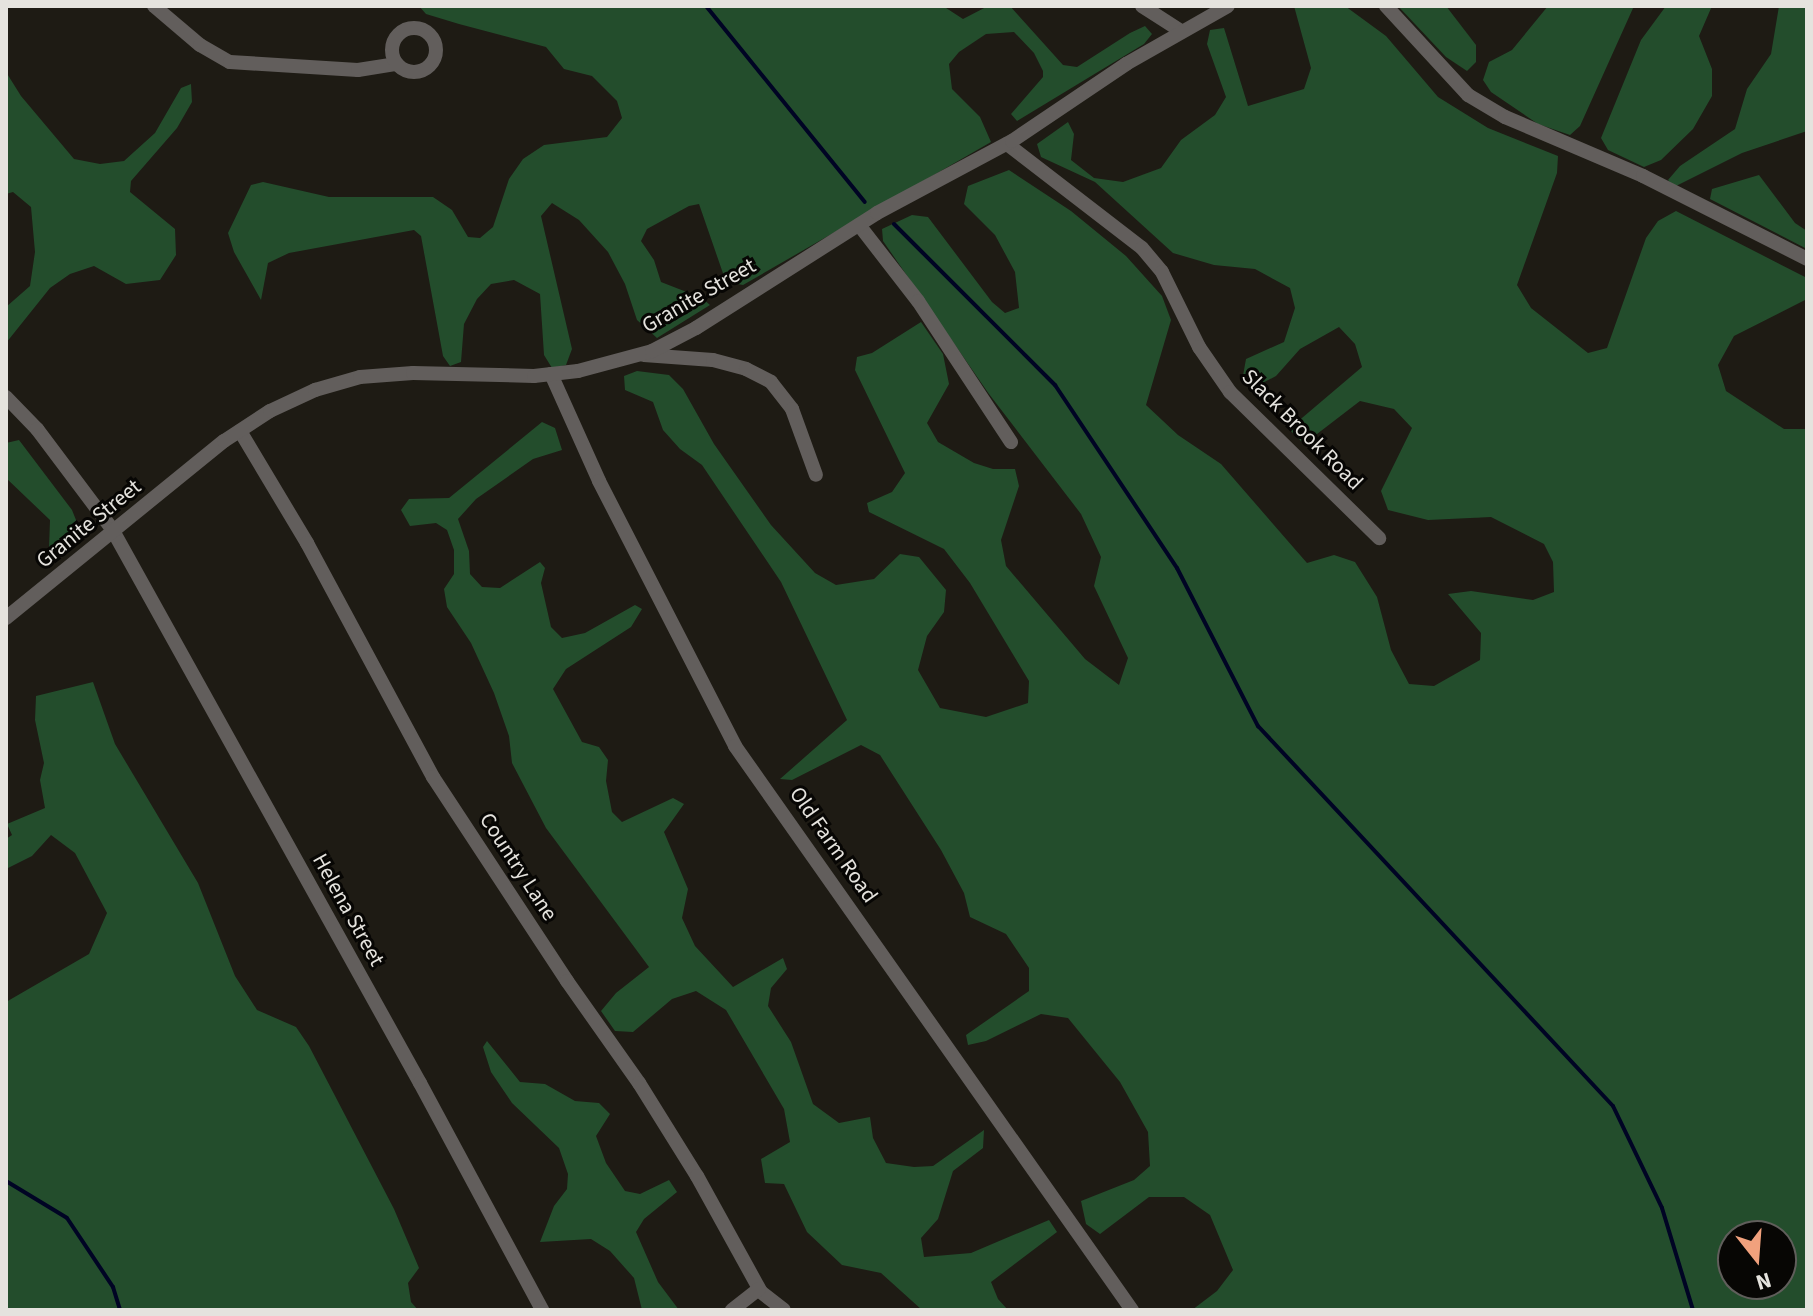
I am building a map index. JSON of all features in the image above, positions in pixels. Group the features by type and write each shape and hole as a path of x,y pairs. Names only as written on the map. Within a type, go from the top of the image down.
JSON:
{"street":[{"path":"154,6 200,45 230,62 358,70 397,64"},
{"path":"1142,6 1181,31"},
{"name":"Granite Street","path":"6,618 240,431 315,390 360,377 413,373 551,374 640,354 696,328 859,225 1007,144 1060,106 1181,31 1228,6"},
{"path":"1386,6 1468,95 1562,143 1643,176 1807,259"},
{"name":"Slack Brook Road","path":"1007,144 1142,248 1162,272 1199,347 1230,392 1379,538"},
{"path":"859,225 918,301 1011,442"},
{"path":"640,354 713,360 746,369 771,382 792,409 816,475"},
{"name":"Old Farm Road","path":"551,374 599,481 735,746 1132,1310"},
{"name":"Helena Street","path":"6,397 37,429 114,533 420,1083 542,1310"},
{"name":"Country Lane","path":"240,431 307,543 433,777 550,956 648,1097 697,1176 759,1289 784,1310"},
{"path":"732,1310 759,1289"}],"green space":[{"path":"419,6 943,6 963,19 988,6 1010,6 1063,65 1077,67 1145,26 1152,34 1144,44 1017,121 1011,114 1043,77 1043,71 1034,53 1014,32 986,34 959,52 949,64 952,89 980,117 991,142 743,285 726,282 699,204 689,206 647,229 641,241 654,260 661,282 702,298 710,305 657,338 637,320 625,284 608,252 579,220 552,203 541,216 572,349 566,365 552,368 544,355 540,294 514,280 491,284 477,299 464,324 461,362 450,366 443,356 421,236 414,230 289,253 268,263 261,300 234,252 228,233 251,185 263,182 329,197 433,197 452,210 468,237 480,238 493,227 509,179 523,159 544,145 607,137 622,118 617,101 592,76 564,69 546,47 426,14"},
{"path":"1294,6 1345,6 1386,36 1438,97 1488,128 1558,156 1557,173 1517,285 1531,308 1588,353 1607,348 1646,238 1658,221 1676,211 1807,278 1807,299 1734,336 1718,365 1726,391 1784,429 1807,429 1807,1310 1192,1310 1217,1291 1233,1270 1210,1215 1184,1197 1149,1197 1100,1234 1086,1224 1081,1201 1134,1180 1150,1166 1148,1132 1120,1082 1068,1018 1041,1014 986,1041 968,1045 966,1035 1029,991 1029,968 1006,934 970,917 964,893 941,850 880,755 861,745 792,780 780,779 847,720 781,582 702,465 680,449 663,430 653,402 625,390 624,376 637,371 669,375 683,389 714,444 771,525 815,573 836,585 874,579 900,554 919,557 946,590 944,612 927,636 918,670 940,708 986,717 1028,703 1029,681 970,583 944,549 869,512 867,503 892,492 905,473 855,370 857,357 872,353 921,322 943,354 949,384 927,423 938,442 974,463 993,469 1015,469 1019,486 1001,540 1006,566 1085,659 1119,685 1128,658 1094,586 1101,557 1081,514 989,394 883,241 882,229 912,215 928,217 992,302 1005,313 1019,308 1015,272 995,235 964,204 968,186 1009,170 1071,211 1126,256 1162,296 1171,320 1146,405 1178,435 1221,464 1307,563 1334,555 1355,562 1377,597 1391,650 1409,684 1434,686 1480,660 1481,633 1448,594 1471,591 1533,600 1554,592 1553,562 1544,544 1491,517 1428,520 1388,510 1381,491 1412,428 1394,409 1360,401 1304,444 1289,429 1362,367 1355,344 1339,327 1300,349 1276,376 1253,388 1242,381 1246,359 1284,342 1295,308 1290,288 1255,269 1214,265 1173,253 1095,182 1041,157 1037,144 1068,122 1074,134 1071,160 1094,178 1123,182 1161,168 1181,140 1215,115 1226,97 1207,44 1210,30 1224,28 1248,106 1304,89 1311,68"},
{"path":"1398,6 1446,6 1476,45 1476,62 1467,71 1446,57"},
{"path":"1548,6 1634,6 1580,126 1570,135 1538,124 1491,92 1483,80 1489,62 1512,50"},
{"path":"1666,6 1712,6 1699,36 1712,69 1712,96 1693,129 1661,160 1644,167 1608,150 1601,138 1641,40"},
{"path":"1779,6 1807,6 1807,131 1742,153 1674,187 1668,180 1680,166 1735,129 1747,89 1771,54"},
{"path":"6,72 21,96 74,159 100,164 124,161 155,133 181,88 191,84 192,102 177,128 131,181 130,192 175,229 176,255 160,280 126,284 94,266 70,274 50,288 6,343 6,307 30,286 35,252 31,207 13,192 6,194"},
{"path":"1759,175 1795,223 1807,231 1807,249 1710,199 1712,189"},
{"path":"542,422 555,428 562,450 533,459 476,499 458,519 469,551 470,574 482,587 500,588 540,562 545,568 541,583 551,627 562,638 585,633 635,605 642,609 631,627 566,669 553,689 582,742 599,747 608,760 606,781 612,812 622,822 673,798 684,804 664,832 688,889 682,918 695,946 733,987 783,958 787,969 771,988 768,1006 791,1042 813,1104 839,1123 870,1117 873,1138 886,1163 933,1166 984,1130 983,1148 953,1171 938,1219 921,1238 924,1257 971,1253 1049,1220 1057,1232 991,1282 998,1299 1008,1310 922,1310 881,1273 842,1265 807,1232 784,1184 765,1183 761,1159 790,1142 784,1109 726,1010 696,991 672,999 633,1032 615,1031 601,1011 616,993 649,967 546,828 512,763 509,736 494,693 471,643 447,607 444,589 454,574 454,550 447,530 436,523 410,526 401,510 409,499 449,498"},
{"path":"19,440 72,510 80,530 79,542 65,550 49,549 50,520 6,478 6,443"},
{"path":"93,682 115,744 198,883 235,976 257,1010 296,1027 309,1046 394,1209 419,1268 408,1283 411,1302 418,1310 6,1310 6,1002 89,954 107,913 75,853 51,835 32,856 6,869 6,839 12,835 7,824 45,808 40,780 44,763 35,720 36,696"},
{"path":"487,1041 520,1082 545,1084 575,1101 599,1103 610,1114 596,1136 606,1163 625,1191 640,1194 669,1180 677,1192 644,1219 636,1232 658,1282 679,1310 642,1310 634,1278 610,1251 591,1239 540,1242 554,1206 567,1189 568,1174 559,1148 512,1103 491,1072 483,1047"}],"waterway":[{"path":"706,6 865,202"},
{"path":"894,224 1055,385 1177,568 1258,726 1613,1106 1662,1208 1693,1310"},
{"path":"6,1181 67,1218 113,1287 120,1310"}]}
